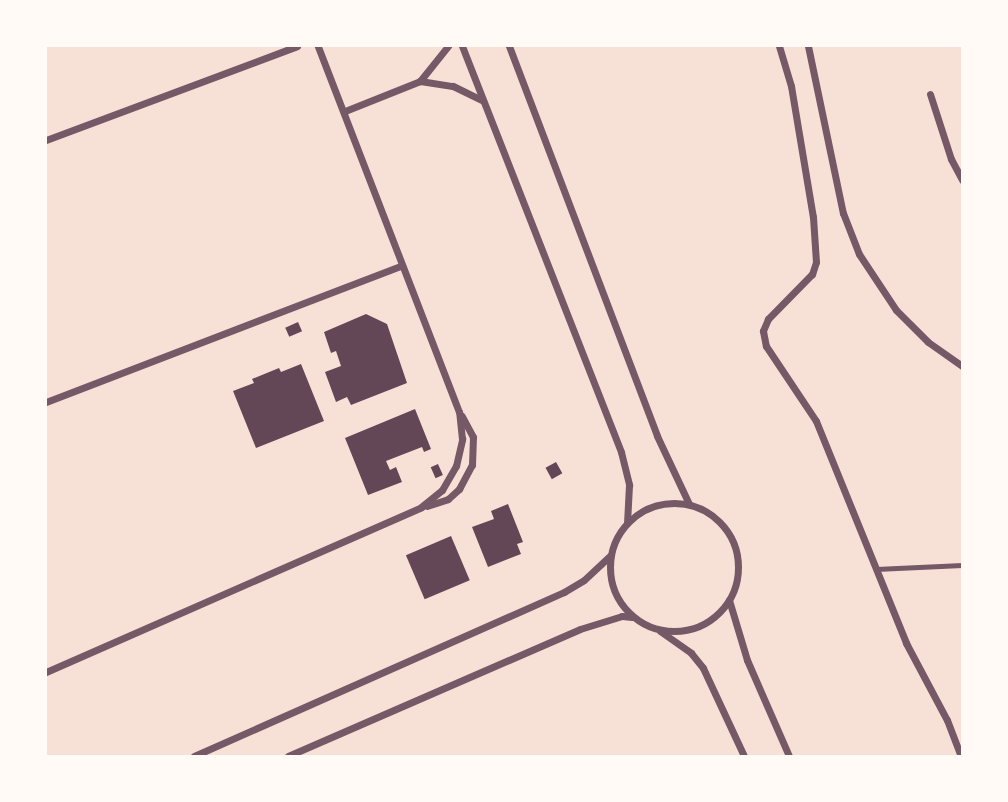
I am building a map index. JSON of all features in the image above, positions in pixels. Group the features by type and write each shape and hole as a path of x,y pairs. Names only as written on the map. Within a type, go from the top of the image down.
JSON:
{"street":[{"path":"46,140 297,46"},
{"path":"46,672 421,507 448,499 459,489 470,471 474,451 473,437 459,412 318,46"},
{"path":"419,82 448,46"},
{"path":"462,46 621,452 629,485 627,523"},
{"path":"509,46 657,436 689,504"},
{"path":"779,46 790,86 811,204 816,262 812,274 768,318 763,331 766,346 816,421 914,661 947,720 961,757"},
{"path":"808,46 843,213 859,254 896,310 928,342 962,366"},
{"path":"345,111 419,82 453,86 482,101"},
{"path":"930,94 951,159 962,180"},
{"path":"46,402 402,265"},
{"path":"421,507 442,490 456,466 462,439 459,412"},
{"path":"632,617 613,590 610,556 616,539 627,523 655,506 689,504 715,517 733,541 738,571 729,600 719,613 691,629 659,630"},
{"path":"194,757 564,592 584,580 610,556"},
{"path":"729,600 747,660 789,757"},
{"path":"288,757 580,629 622,616 632,617 659,630 691,653 703,668 744,757"}],"lane":[{"path":"876,569 962,565"}],"building":[{"path":"366,314 387,324 407,383 351,405 347,397 336,402 325,372 341,366 336,351 331,353 324,332"},
{"path":"298,322 302,331 289,337 285,328"},
{"path":"301,364 324,421 256,448 233,391 254,383 252,379 279,368 281,372"},
{"path":"415,409 431,449 424,452 422,447 386,461 390,470 396,467 402,482 368,495 345,438"},
{"path":"556,462 562,473 552,479 546,468"},
{"path":"438,464 443,475 436,478 431,467"},
{"path":"508,504 523,542 517,544 521,554 488,567 472,527 494,519 491,511"},
{"path":"451,536 470,580 425,599 406,555"}]}
